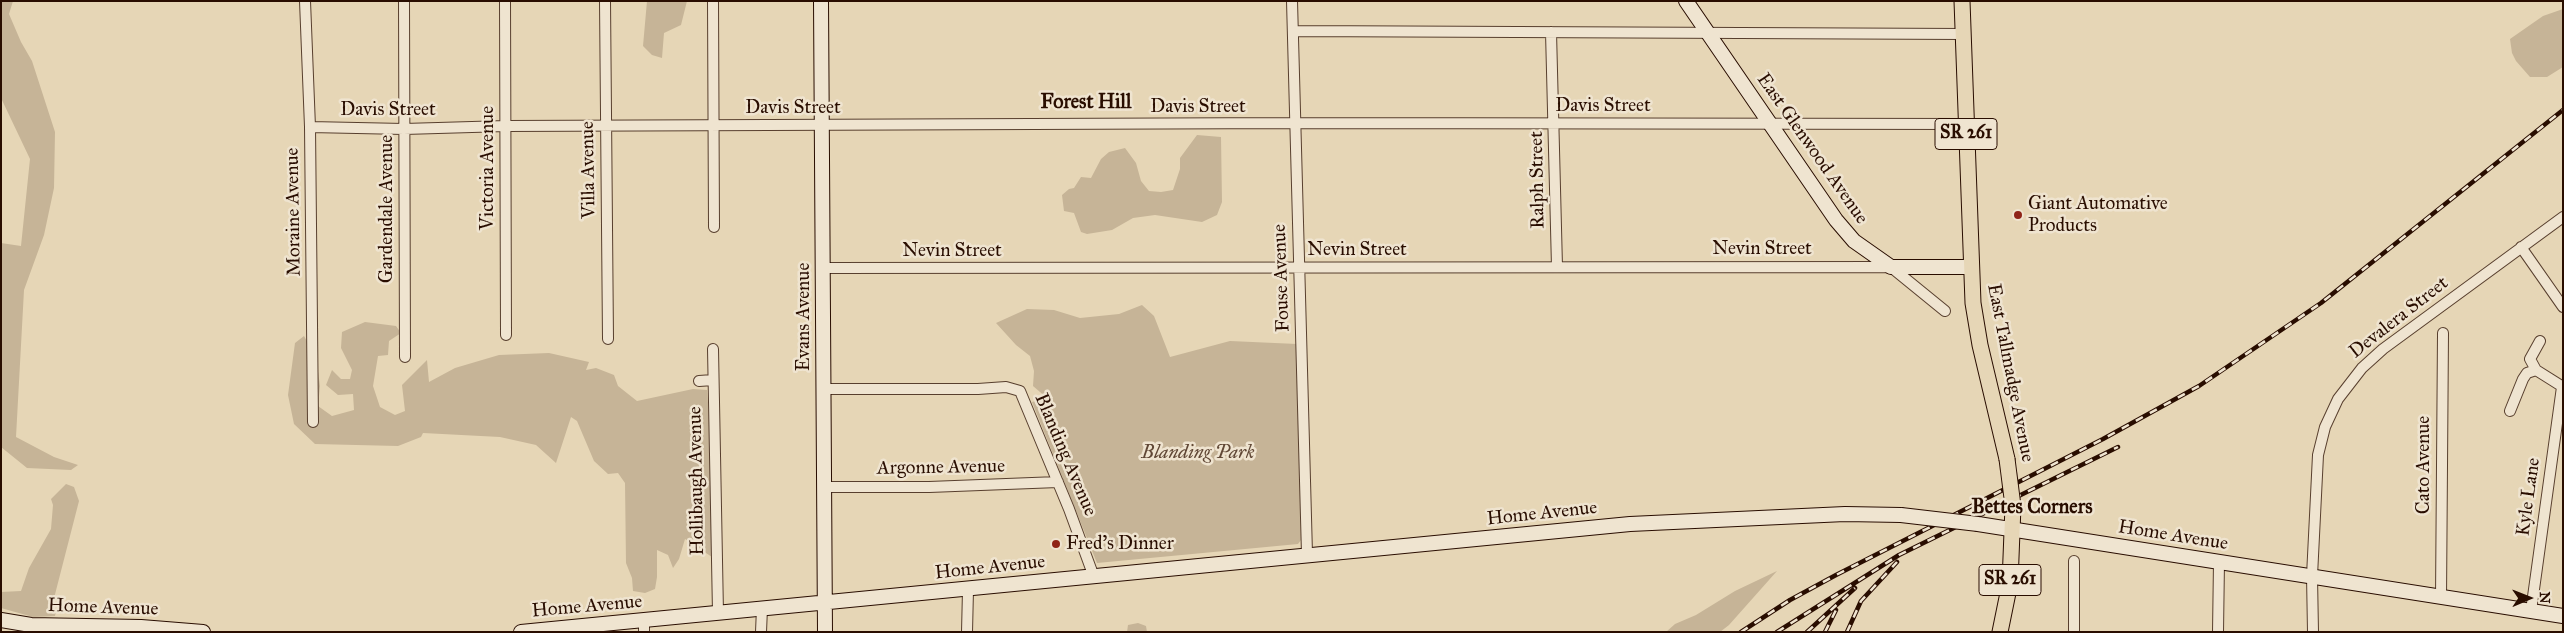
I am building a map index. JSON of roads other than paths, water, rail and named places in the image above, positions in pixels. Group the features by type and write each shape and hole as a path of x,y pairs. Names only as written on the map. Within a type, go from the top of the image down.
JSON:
{"main road":[{"name":"East Tallmadge Avenue","path":"1962,1 1973,303 1980,345 2007,459 2013,506 2010,583 2000,632"}],"street":[{"name":"Moraine Avenue","path":"305,1 310,127 313,422"},
{"name":"Gardendale Avenue","path":"404,1 405,356"},
{"name":"Victoria Avenue","path":"504,1 506,335"},
{"name":"Villa Avenue","path":"605,1 608,339"},
{"path":"712,1 714,227"},
{"name":"Evans Avenue","path":"821,1 825,632"},
{"name":"Fouse Avenue","path":"1292,1 1307,554"},
{"name":"East Glenwood Avenue","path":"1686,1 1836,220 1862,248 1891,268"},
{"path":"1294,31 1964,34"},
{"name":"Ralph Street","path":"1551,32 1557,267"},
{"name":"Davis Street","path":"310,127 404,129 506,126 1295,123 1966,124"},
{"name":"Devalera Street","path":"2313,632 2312,576 2318,455 2328,420 2343,392 2362,368 2383,349 2563,217"},
{"path":"2521,248 2563,307"},
{"path":"1891,268 1971,267"},
{"name":"Nevin Street","path":"823,268 1891,268"},
{"path":"1891,268 1945,311"},
{"name":"Cato Avenue","path":"2441,598 2443,333"},
{"path":"2540,340 2530,359 2536,370 2562,387"},
{"name":"Hollibaugh Avenue","path":"713,349 718,613"},
{"path":"2510,411 2522,379 2527,373 2536,370"},
{"path":"699,380 713,380"},
{"name":"Kyle Lane","path":"2531,611 2562,387"},
{"name":"Blanding Avenue","path":"824,389 1013,388 1020,391 1084,546 1094,577"},
{"name":"Argonne Avenue","path":"825,487 929,487 1058,482"},
{"name":"Home Avenue","path":"521,632 644,626 718,613 762,608 968,590 1307,554 1630,524 1845,514 1901,515 2013,528 2441,598 2563,616"},
{"path":"2074,561 2074,632"},
{"path":"2218,632 2219,562"},
{"path":"967,632 968,590"},
{"path":"762,608 762,632"},
{"name":"Home Avenue","path":"1,620 31,625 141,626 203,632"}],"railway":[{"path":"1741,632 1790,600 1836,575 2103,439 2199,386 2321,303 2563,110"},
{"path":"1777,632 1899,555 2118,447"},
{"path":"1847,632 1861,601 1897,562"},
{"path":"1807,632 1855,588"},
{"path":"1825,632 1836,610"}],"place":[{"name":"Giant Automative Products","path":"2018,215"},
{"name":"Fred's Dinner","path":"1056,544"}],"district":[{"name":"Forest Hill","path":"1086,103"},
{"name":"Bettes Corners","path":"2032,508"}],"park label":[{"name":"Blanding Park","path":"1198,453"}]}
